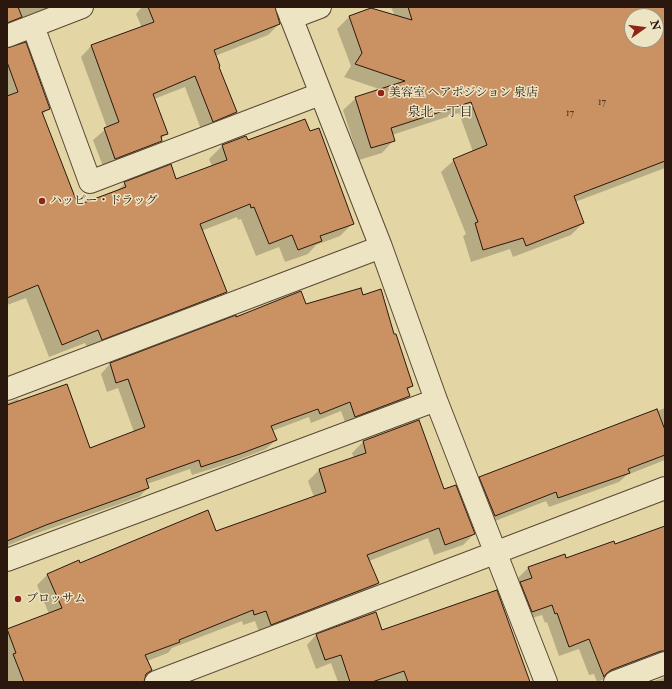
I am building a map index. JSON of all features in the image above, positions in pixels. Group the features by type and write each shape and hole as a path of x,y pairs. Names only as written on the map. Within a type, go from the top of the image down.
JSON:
{"street":[{"path":"7,36 82,7"},
{"path":"320,7 289,12 381,247 436,400 546,682"},
{"path":"33,26 90,182 320,94"},
{"path":"7,389 381,247"},
{"path":"7,560 436,400"},
{"path":"156,682 665,488"},
{"path":"614,682 665,663"}],"building":[{"path":"7,7 18,7 22,17 7,23"},
{"path":"148,7 275,7 280,24 214,50 220,66 219,67 237,112 213,122 195,76 153,94 168,134 161,136 162,141 115,159 104,128 119,122 91,45 154,22"},
{"path":"408,7 665,7 665,161 574,196 584,223 526,246 523,238 483,250 475,223 478,222 453,159 487,145 471,102 391,128 395,141 371,148 355,97 405,81 355,64 362,53 349,16 371,8 412,20"},
{"path":"26,42 50,109 42,112 78,205 126,187 124,182 171,164 176,179 227,160 222,145 246,136 248,140 305,119 310,131 319,128 354,224 320,236 322,241 298,250 292,235 269,244 254,207 251,208 250,204 200,224 227,292 102,340 98,330 62,345 38,285 7,298 7,96 18,92 7,62 7,48"},
{"path":"361,288 363,295 381,289 394,334 396,334 413,386 407,388 410,396 355,417 350,402 320,414 318,409 271,426 277,440 201,467 199,460 146,479 149,488 46,525 7,541 7,405 67,384 90,448 145,427 128,379 116,383 110,363 236,315 236,317 301,291 306,304"},
{"path":"657,409 665,430 665,455 628,469 630,473 558,498 556,492 495,516 479,477"},
{"path":"419,420 444,489 456,485 475,534 445,545 439,528 367,555 379,583 271,625 266,611 254,615 253,610 179,640 180,642 145,655 152,670 146,674 144,682 24,682 13,654 16,653 7,629 62,608 47,574 79,560 80,563 208,510 216,531 326,492 319,469 366,453 363,441"},
{"path":"665,526 665,651 661,651 611,670 604,677 589,639 569,647 557,613 555,614 552,605 532,612 520,582 532,578 528,567 565,554 566,558 614,541 615,544"},
{"path":"497,590 530,682 408,682 404,671 372,682 350,682 341,655 325,660 316,634 376,612 382,630"}],"place":[{"name":"美容室 ヘアポジション 泉店","path":"381,93"},
{"name":"ハッピー・ドラッグ","path":"42,201"},
{"name":"ブロッサム","path":"18,599"}],"district":[{"name":"泉北一丁目","path":"440,113"}]}
